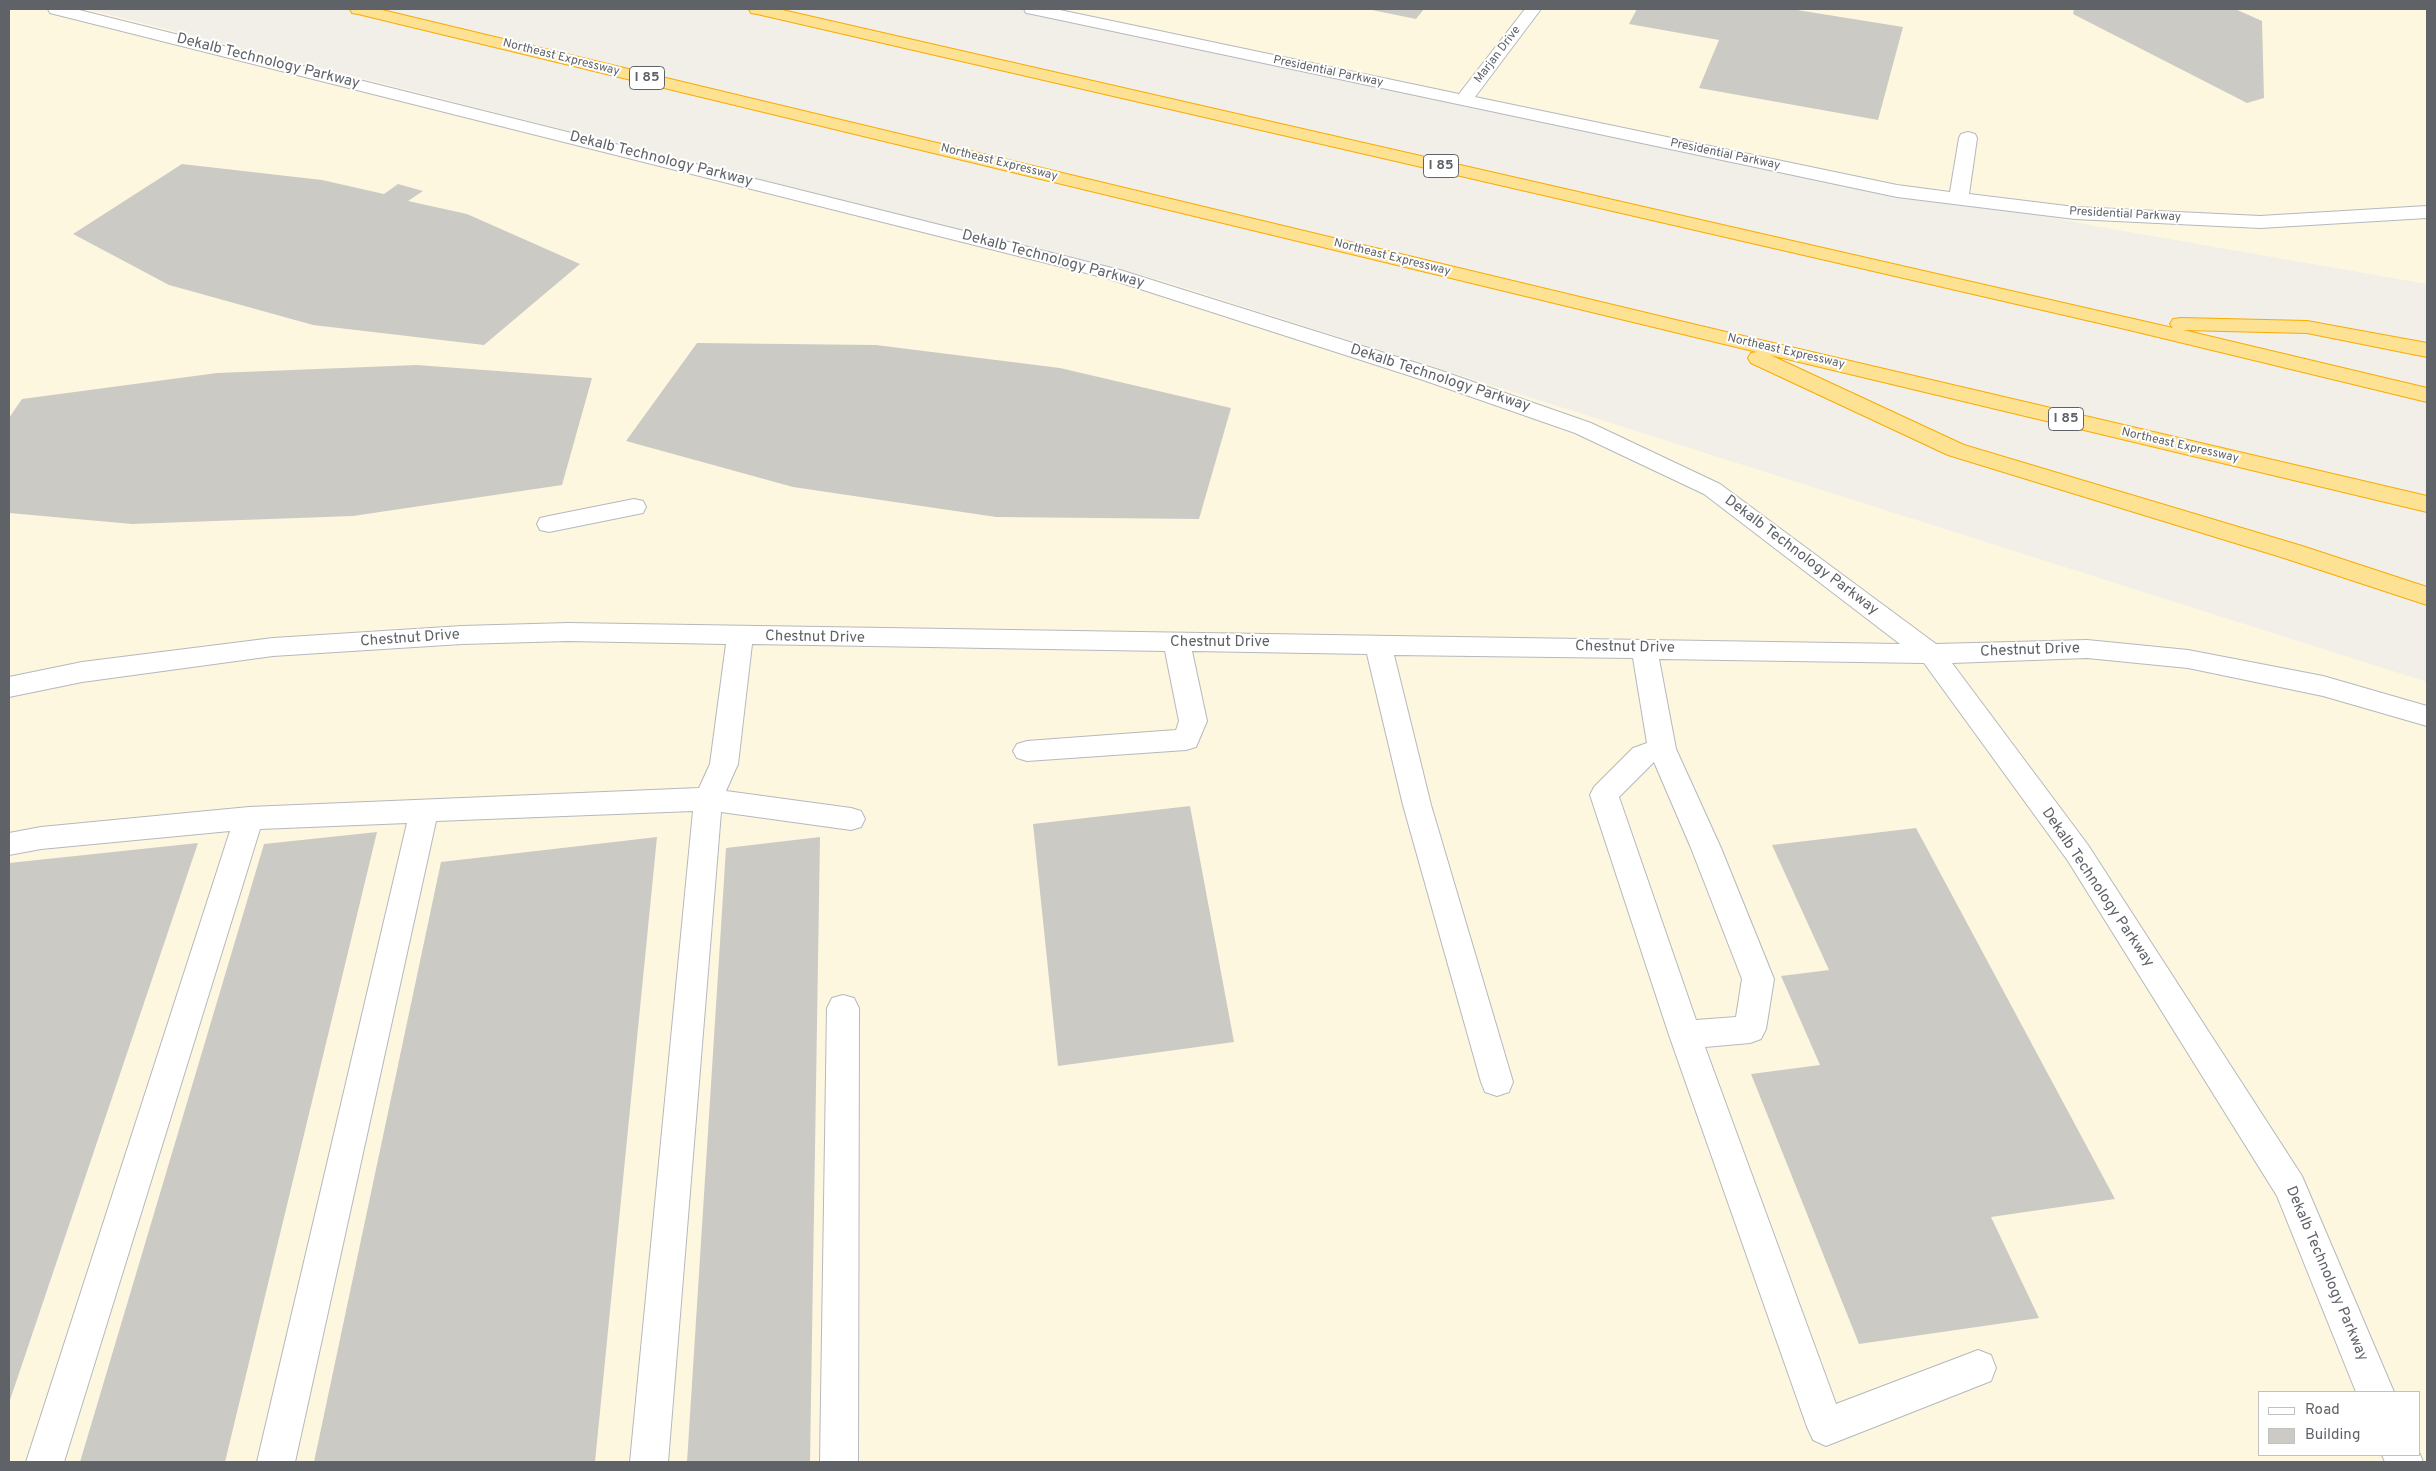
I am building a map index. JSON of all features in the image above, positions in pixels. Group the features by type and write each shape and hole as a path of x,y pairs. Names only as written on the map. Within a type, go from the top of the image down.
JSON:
{"highway":[{"name":"Northeast Expressway","path":"358,9 1705,333 2427,504"},
{"name":"I 85","path":"757,9 2125,323 2427,395"},
{"path":"2125,323 2308,328 2427,350"},
{"path":"1705,333 1956,450 2292,552 2427,596"}],"street":[{"name":"Dekalb Technology Parkway","path":"56,9 1113,274 1440,378 1582,428 1712,489 1931,654 2078,853 2290,1187 2376,1391"},
{"name":"Presidential Parkway","path":"1032,9 1897,191 2075,214 2260,222 2427,212"},
{"name":"Marjan Drive","path":"1463,101 1533,9"},
{"path":"1958,198 1968,138"},
{"path":"549,524 634,507"},
{"name":"Chestnut Drive","path":"9,687 82,672 273,647 462,635 568,632 740,637 1378,644 1931,654 2087,649 2188,659 2323,686 2427,716"},
{"path":"649,1462 708,799 724,764 740,637"},
{"path":"1027,751 1186,740 1194,721 1177,643"},
{"path":"1378,644 1417,804 1498,1082"},
{"path":"1644,648 1662,750 1706,848 1758,979 1750,1029 1685,1036"},
{"path":"1662,750 1643,755 1604,795 1685,1036 1826,1427 1978,1368"},
{"path":"9,844 41,838 249,818 708,799 851,818"},
{"path":"276,1462 424,810"},
{"path":"45,1462 249,818"},
{"path":"839,1462 843,1008"}],"shaded area":[{"path":"9,9 87,9 1160,280 2427,682 2427,1462 9,1462"},
{"path":"1035,9 2427,9 2427,284 2095,226"}],"building":[{"path":"1367,9 1424,9 1416,19"},
{"path":"1637,9 1791,9 1903,27 1878,120 1699,88 1719,40 1629,24"},
{"path":"2074,9 2235,9 2262,21 2264,98 2247,103 2073,14"},
{"path":"182,164 322,180 384,194 398,184 423,191 408,201 467,214 580,264 484,345 313,325 169,285 73,234"},
{"path":"697,343 876,345 1060,368 1231,408 1199,519 996,517 793,487 626,441"},
{"path":"417,365 592,378 562,485 353,516 132,524 9,513 9,418 22,399 217,373"},
{"path":"1190,806 1234,1042 1058,1066 1033,824"},
{"path":"1916,828 2115,1199 1991,1217 2039,1318 1859,1344 1751,1074 1820,1065 1781,976 1829,970 1772,845"},
{"path":"377,832 225,1462 80,1462 264,844"},
{"path":"657,837 595,1462 314,1462 441,862"},
{"path":"820,837 810,1462 687,1462 726,848"},
{"path":"198,843 9,1403 9,863"}]}
